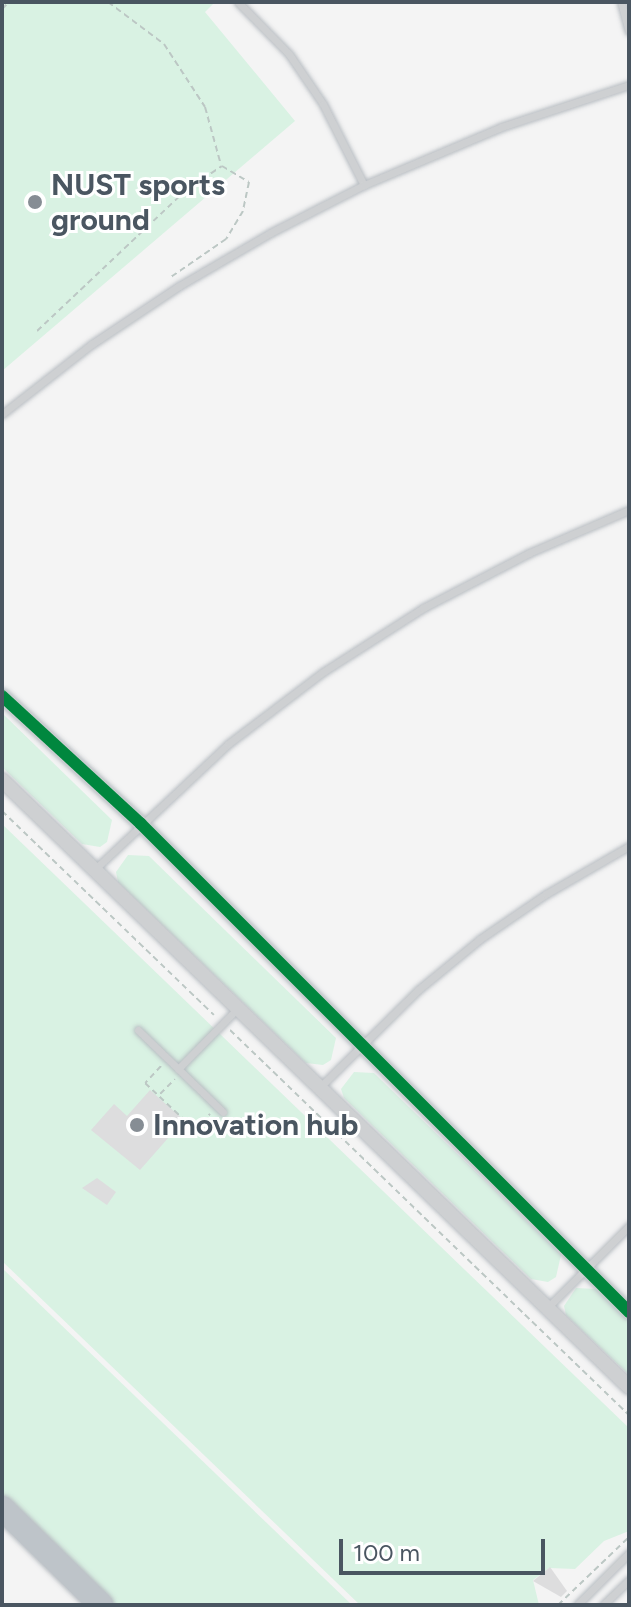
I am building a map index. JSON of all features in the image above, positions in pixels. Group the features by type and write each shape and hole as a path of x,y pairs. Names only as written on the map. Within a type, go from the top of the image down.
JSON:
{"highway":[{"path":"2,1508 101,1605"}],"street":[{"path":"2,696 140,823 629,1312"},
{"path":"2,780 629,1387"}],"lane":[{"path":"238,2 289,54 323,104 364,185"},
{"path":"621,2 629,31"},
{"path":"2,414 92,344 179,286 270,233 364,185 501,127 629,85"},
{"path":"94,870 140,823 228,744 323,672 450,594 529,553 629,510"},
{"path":"320,1087 360,1044 418,990 480,939 546,894 629,846"},
{"path":"178,1069 238,1008"},
{"path":"138,1030 220,1109"},
{"path":"548,1307 583,1268 629,1226"},
{"path":"577,1605 629,1553"},
{"path":"603,1605 629,1580"}],"path":[{"path":"2,9 9,2"},
{"path":"108,2 164,44 205,107 222,166 249,182 243,211 226,239 161,284"},
{"path":"37,331 186,190 222,166"},
{"path":"2,811 629,1415"},
{"path":"168,1059 145,1083 195,1130 220,1109"},
{"path":"558,1605 629,1537"}],"green space":[{"path":"2,2 215,2 205,12 295,121 2,371"},
{"path":"2,713 112,820 107,842 100,847 82,844 2,767"},
{"path":"2,824 629,1428 629,1531 604,1541 575,1569 549,1568 533,1580 539,1605 360,1605 2,1261"},
{"path":"128,855 149,856 336,1038 331,1060 323,1065 306,1063 118,882 116,872"},
{"path":"354,1072 374,1073 561,1255 556,1277 548,1282 531,1279 344,1098 341,1089"},
{"path":"2,1268 352,1605 112,1605 2,1497"},
{"path":"576,1288 597,1289 629,1320 629,1375 566,1315 564,1306"}],"building":[{"name":"Innovation hub","path":"150,1090 184,1120 140,1170 91,1130 114,1104 127,1116"},
{"path":"97,1178 116,1192 107,1205 82,1188"},
{"path":"550,1567 567,1591 561,1597 533,1581"}],"cycle path":[{"path":"2,696 140,823 629,1312"}],"place":[{"name":"NUST sports ground","path":"35,202"},
{"name":"Innovation hub","path":"137,1125"}]}
